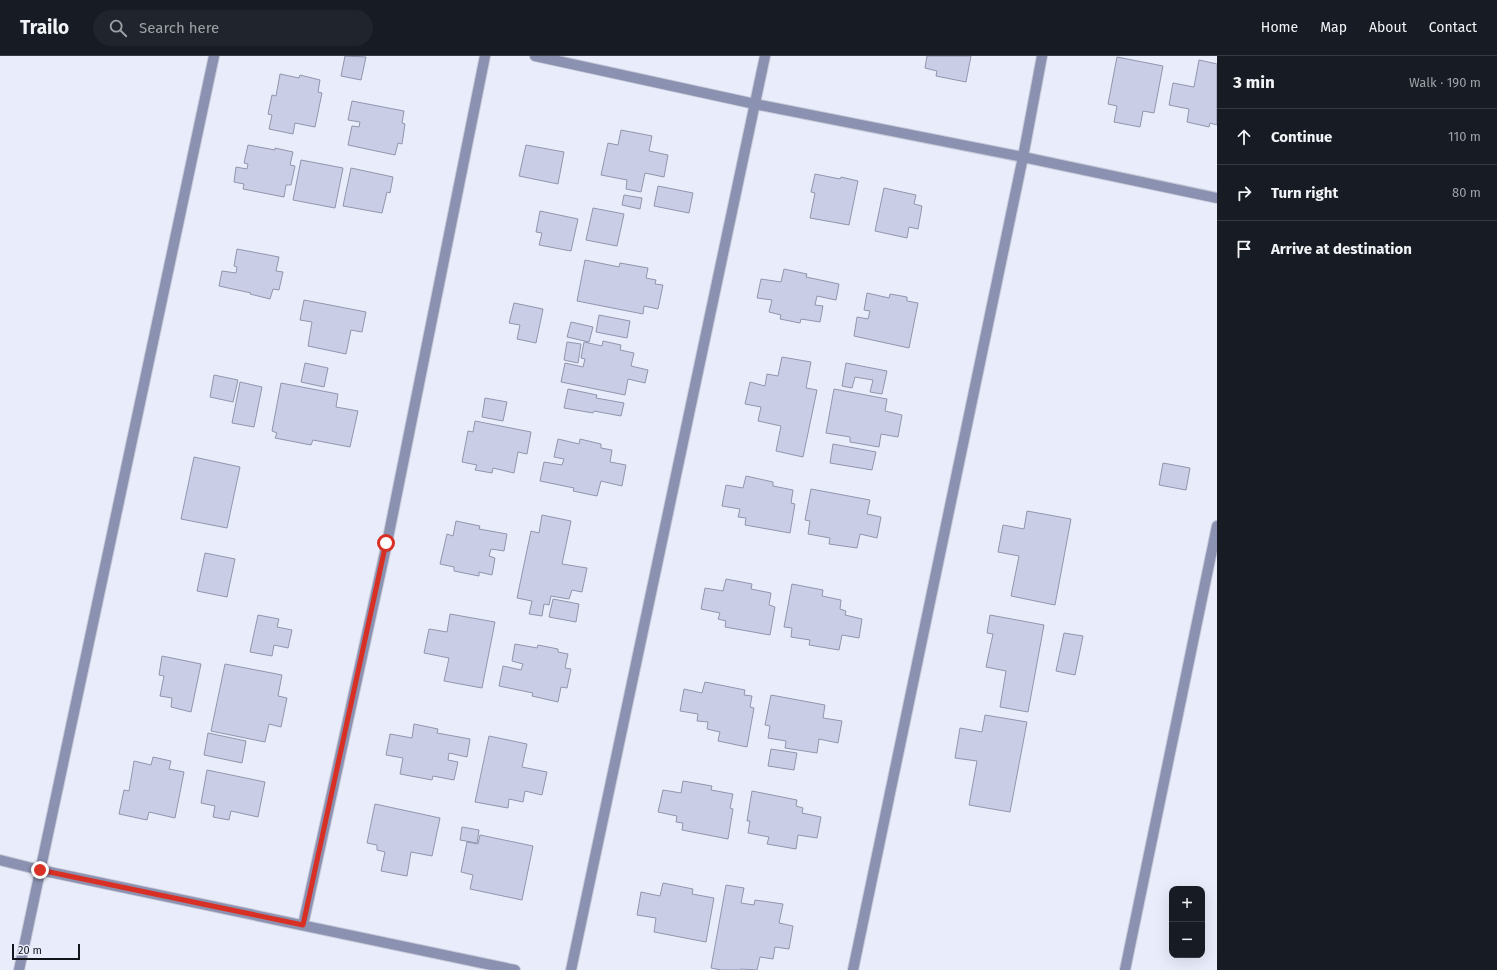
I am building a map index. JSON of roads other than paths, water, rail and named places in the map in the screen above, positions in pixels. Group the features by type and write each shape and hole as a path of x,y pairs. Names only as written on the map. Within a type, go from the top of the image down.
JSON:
{"street":[{"path":"18,970 214,56"},
{"path":"303,925 386,543 485,56"},
{"path":"535,56 754,104 1023,157 1217,198"},
{"path":"571,970 765,56"},
{"path":"854,970 1023,157 1042,56"},
{"path":"1125,970 1217,526"},
{"path":"0,860 40,870 515,970"}]}
